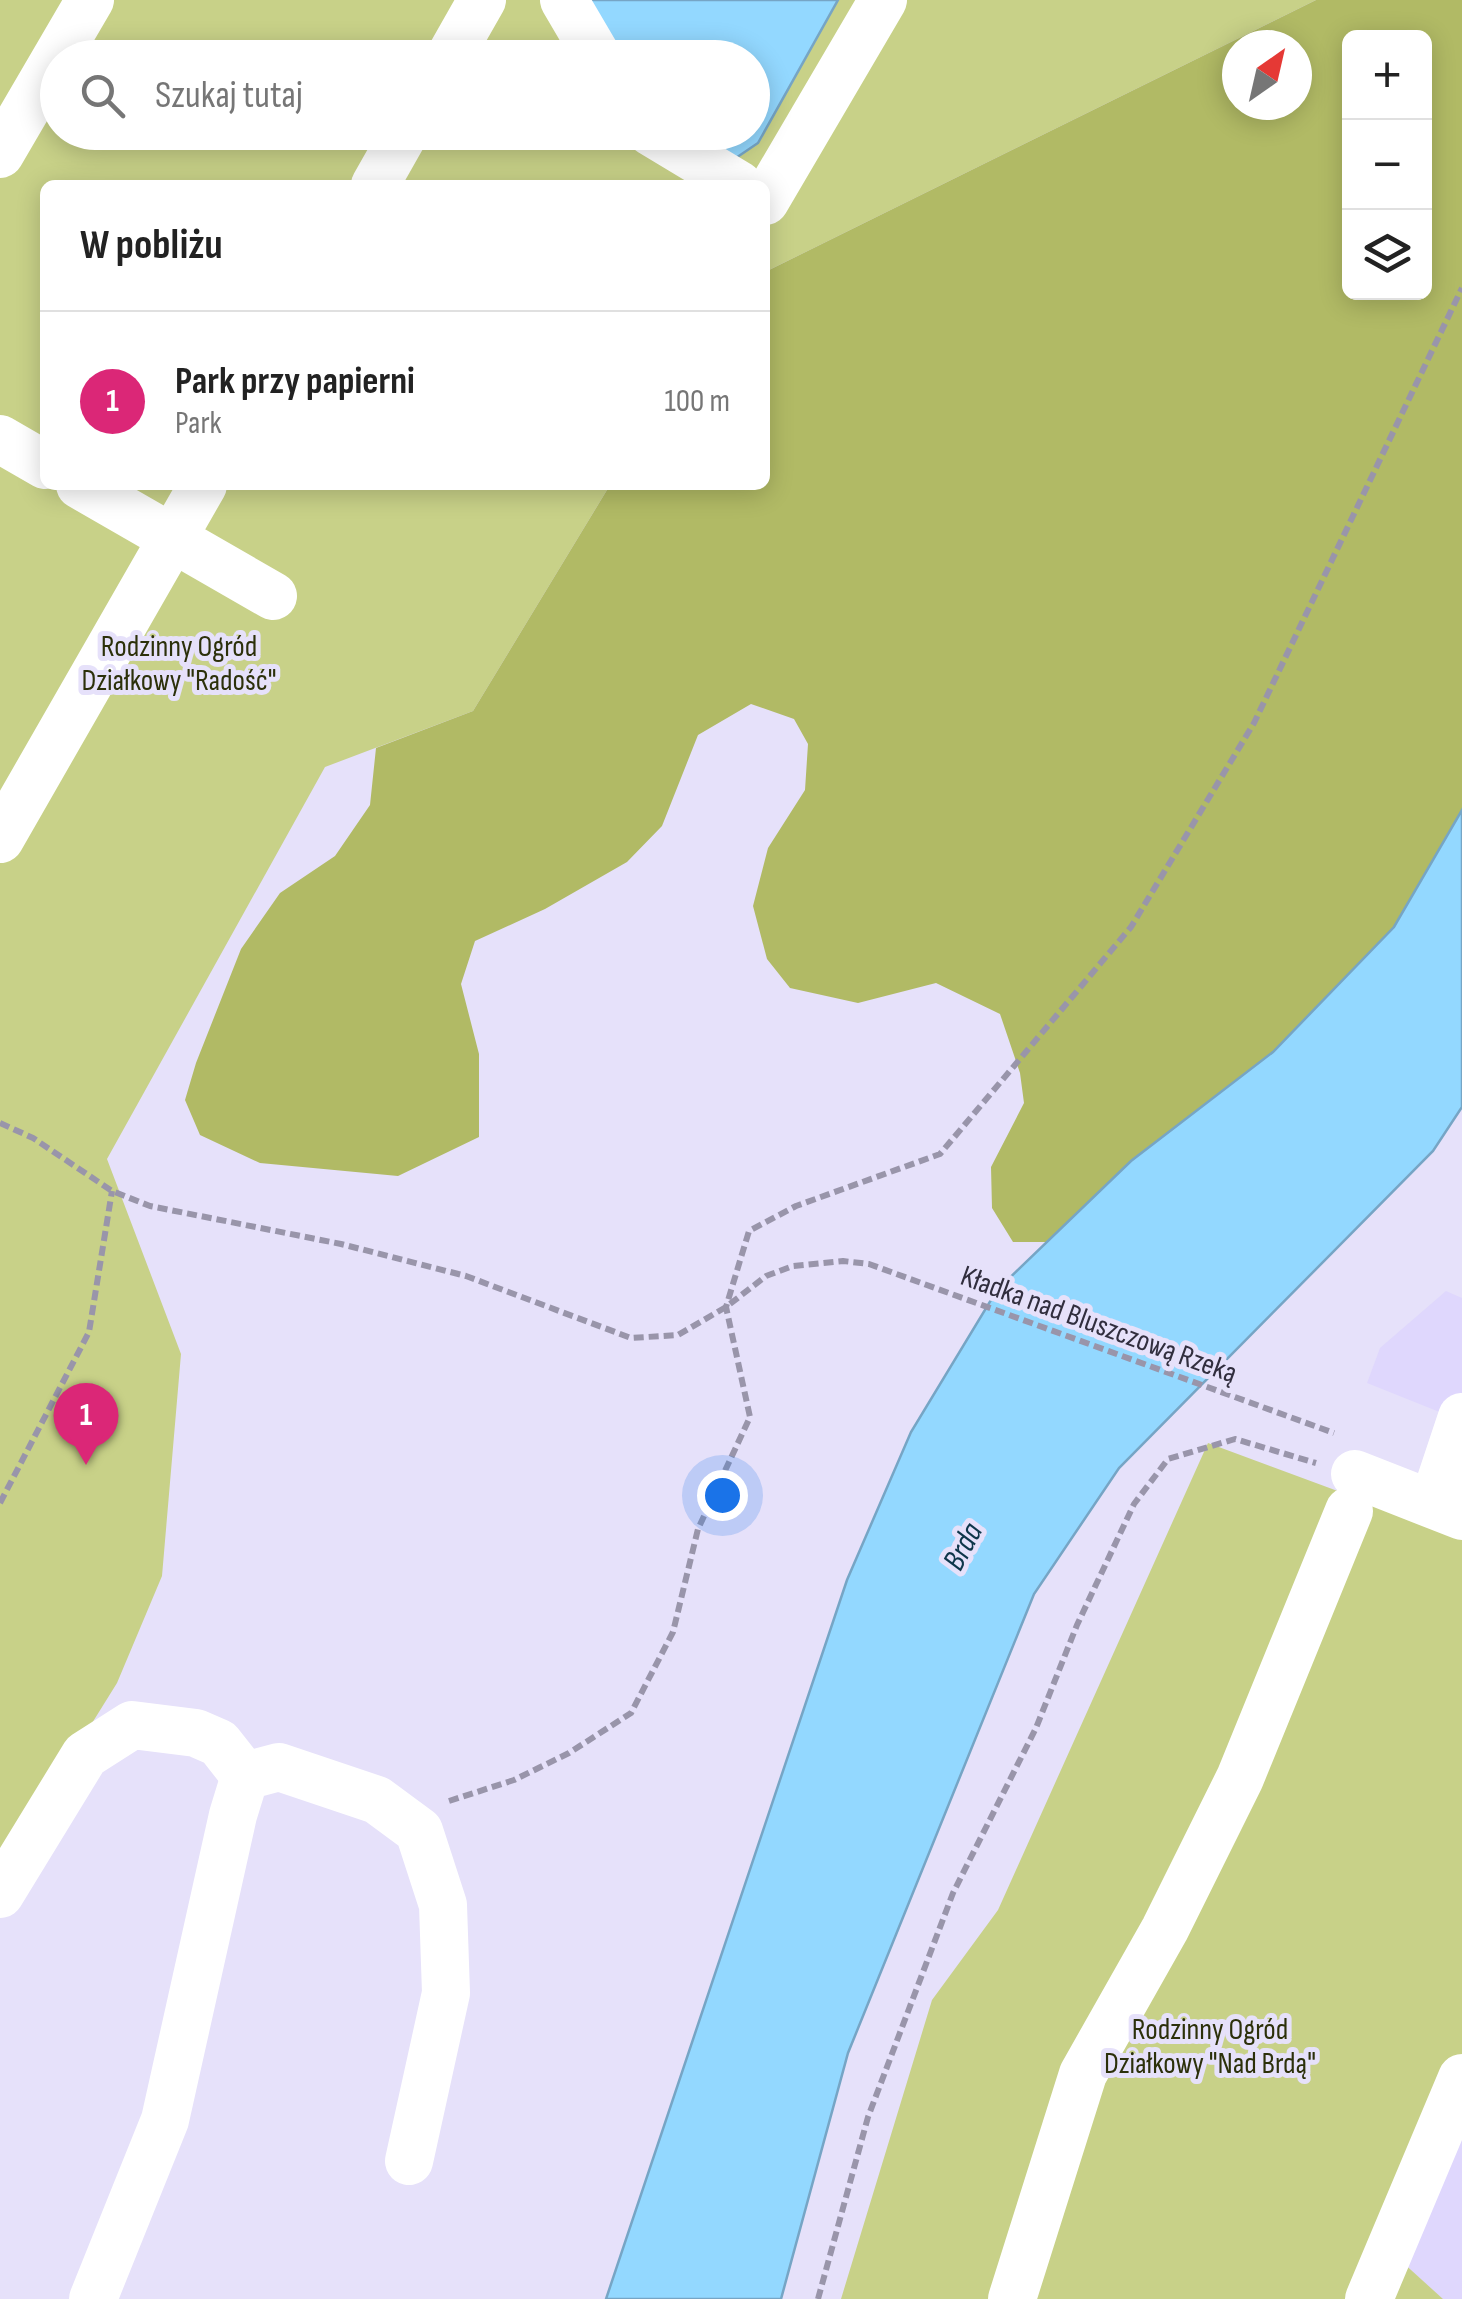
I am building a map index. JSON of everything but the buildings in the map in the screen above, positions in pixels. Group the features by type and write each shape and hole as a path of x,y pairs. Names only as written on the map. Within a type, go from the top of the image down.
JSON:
{"street":[{"path":"67,40 90,0"},
{"path":"459,40 482,0"},
{"path":"564,0 587,40"},
{"path":"770,192 883,0"},
{"path":"0,154 40,86"},
{"path":"378,180 395,150"},
{"path":"681,150 731,180"},
{"path":"0,439 40,462"},
{"path":"89,490 273,596"},
{"path":"0,839 200,490"},
{"path":"1012,2299 1083,2074 1165,1930 1240,1778 1352,1493 1447,1510 1462,1418"},
{"path":"0,1894 85,1755 132,1725 196,1732 219,1744 245,1776"},
{"path":"245,1776 279,1767 378,1800 419,1831 443,1905 446,1993 409,2161"},
{"path":"93,2299 165,2120 245,1776"},
{"path":"1370,2299 1462,2078"}],"path":[{"path":"378,1800 454,1801 514,1780 555,1760 631,1713 673,1632 698,1529 750,1418 726,1307 749,1231 796,1206 940,1154 1131,927 1254,723 1462,288"},
{"path":"0,1123 33,1138 112,1191 150,1206 341,1244 466,1276 632,1338 678,1335 726,1307"},
{"path":"0,1503 89,1332 112,1191"},
{"name":"Kładka nad Bluszczową Rzeką","path":"726,1307 766,1276 793,1266 843,1261 869,1264 1273,1411"},
{"path":"818,2299 868,2117 953,1893 1036,1728 1077,1625 1134,1504 1168,1458 1235,1439 1352,1493"}],"shaded area":[{"path":"1446,1291 1462,1298 1462,1421 1367,1383 1380,1348"},
{"path":"1462,2112 1462,2299 1443,2299 1400,2260"}],"green space":[{"name":"Rodzinny Ogród Działkowy \"Radość\"","path":"0,0 1316,0 1255,30 1222,30 1222,46 770,270 770,180 40,180 40,490 607,490 473,711 325,767 107,1159 181,1354 162,1576 117,1683 0,1871"},
{"path":"1316,0 1462,0 1462,810 1394,927 1273,1053 1131,1161 1047,1242 1013,1242 992,1208 991,1167 1024,1103 1020,1073 1000,1014 936,983 858,1003 790,988 767,959 753,906 768,848 805,790 808,744 794,719 751,704 698,735 662,826 627,862 545,909 475,941 461,984 479,1054 479,1137 398,1176 260,1163 200,1135 185,1100 241,949 280,893 335,856 370,805 376,748 473,711 607,490 770,490 770,270 1222,46 1222,120 1312,120 1312,30 1255,30"},
{"name":"Rodzinny Ogród Działkowy \"Nad Brdą\"","path":"1208,1443 1462,1537 1462,2112 1400,2260 1443,2299 841,2299 932,2000 998,1910"}],"water":[{"path":"585,0 838,0 770,122 770,40 610,40"},
{"path":"704,150 748,150 727,164"},
{"name":"Brda","path":"1462,810 1462,1107 1433,1151 1119,1468 1034,1594 848,2053 781,2299 606,2299 847,1580 911,1432 997,1290 1131,1161 1273,1052 1394,927"}],"place":[{"name":"Park przy papierni","path":"86,1465"}]}
